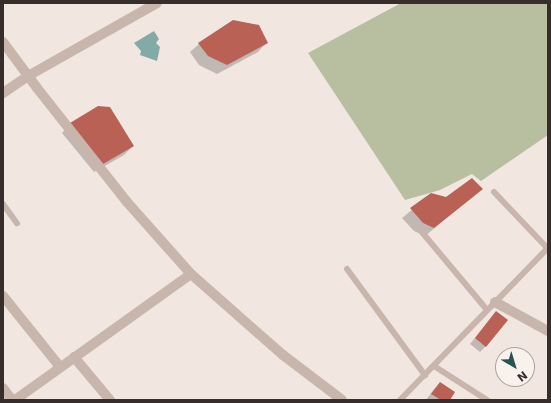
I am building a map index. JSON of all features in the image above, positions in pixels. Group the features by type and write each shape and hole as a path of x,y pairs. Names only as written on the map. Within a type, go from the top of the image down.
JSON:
{"street":[{"path":"3,93 28,76 157,3"},
{"path":"3,42 127,202 190,274 283,355 342,400"},
{"path":"15,400 190,274"},
{"path":"3,296 60,367"},
{"path":"495,302 548,331"},
{"path":"74,357 110,400"},
{"path":"3,388 12,400"}],"lane":[{"path":"400,400 548,248 494,192"},
{"path":"3,204 17,223"},
{"path":"421,231 487,310"},
{"path":"347,269 425,375"},
{"path":"434,366 487,400"}],"green space":[{"path":"401,3 548,3 548,135 481,181 472,174 440,190 405,200 308,53"}],"water":[{"path":"154,31 159,39 156,43 160,47 157,61 140,55 141,51 134,43"}],"building":[{"path":"233,20 259,25 268,43 227,65 208,56 198,43"},
{"path":"98,106 110,107 134,146 103,164 70,123"},
{"path":"472,178 483,189 434,228 423,223 410,208 431,193 446,197"},
{"path":"496,311 508,320 486,347 475,338"},
{"path":"440,382 455,392 450,400 441,400 431,394"}]}
